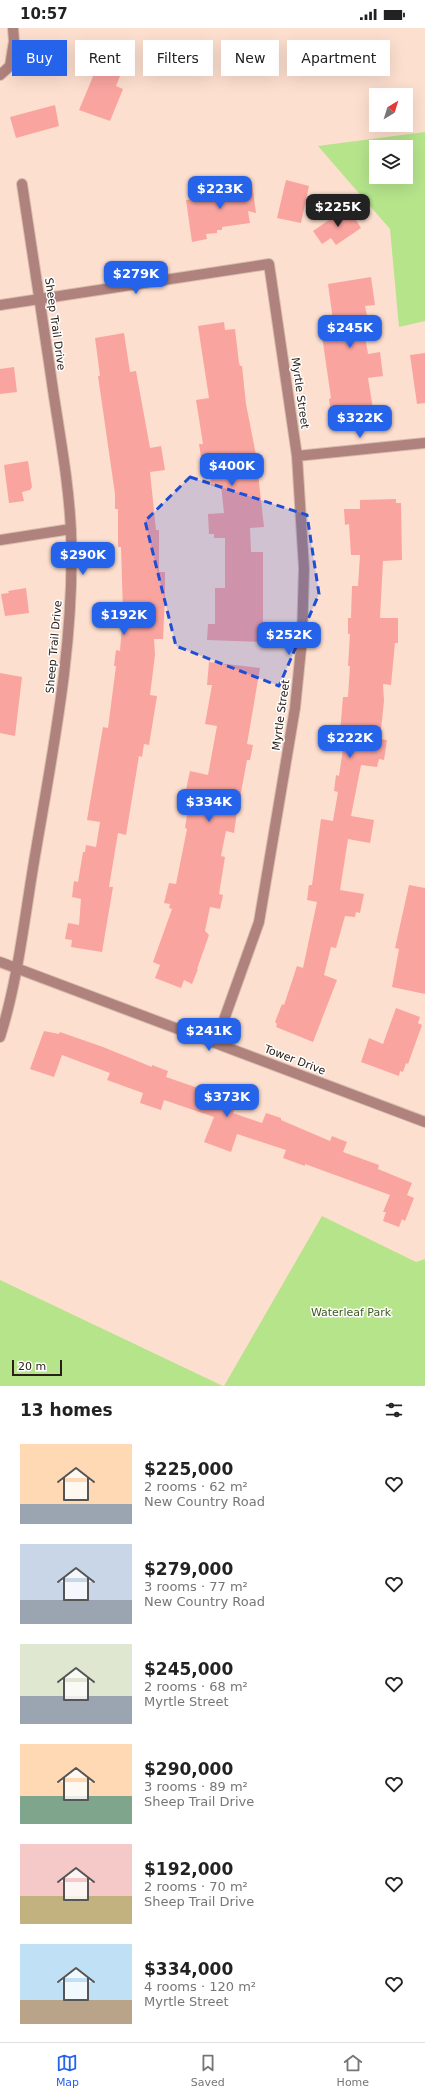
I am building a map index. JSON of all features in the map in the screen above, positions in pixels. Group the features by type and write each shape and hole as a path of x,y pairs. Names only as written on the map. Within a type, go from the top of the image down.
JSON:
{"street":[{"path":"0,75 10,66 14,41 13,28"},
{"name":"Sheep Trail Drive","path":"0,1037 6,1019 16,968 65,678 70,624 71,529 66,476 22,184"},
{"name":"Myrtle Street","path":"39,299 269,264 297,456 304,568 302,639 295,708 259,922 216,1042"},
{"path":"0,305 39,299"},
{"path":"297,456 425,443"},
{"path":"0,540 71,529"},
{"name":"Tower Drive","path":"0,962 216,1042 425,1122"}],"highlighted area":[{"path":"190,477 307,515 319,594 279,686 176,646 145,521"}],"green space":[{"path":"425,132 425,321 399,327 390,229 318,146"},
{"name":"Waterleaf Park","path":"322,1216 416,1262 425,1259 425,1386 224,1386"},
{"path":"0,1280 223,1386 0,1386"}],"building":[{"path":"93,76 120,76 116,86 123,89 110,121 79,110"},
{"path":"55,105 59,126 16,138 10,117"},
{"path":"286,180 309,186 301,223 277,218"},
{"path":"252,184 256,213 248,211 250,223 222,227 222,230 217,230 217,233 206,234 207,239 192,242 186,200 207,197 206,191"},
{"path":"348,207 361,228 336,245 331,238 322,244 313,231"},
{"path":"371,277 375,305 365,306 369,325 363,326 368,354 380,352 383,376 368,378 374,415 348,420 346,412 331,413 329,399 331,398 320,322 333,320 328,284"},
{"path":"224,322 225,330 235,329 239,363 240,366 242,366 246,404 256,455 264,527 250,528 251,552 263,552 263,642 207,640 208,624 215,624 215,588 225,588 225,538 214,538 214,534 209,534 208,514 224,513 221,485 211,486 209,462 202,463 199,444 203,444 196,400 209,398 198,326"},
{"path":"124,333 130,372 136,371 150,448 161,446 165,470 150,472 156,530 159,530 159,572 165,572 165,597 163,639 154,639 155,655 150,695 157,696 149,745 144,744 142,757 139,756 126,835 118,833 109,887 113,887 102,952 71,947 72,940 65,939 68,923 79,925 81,899 72,897 74,881 78,882 83,852 85,852 86,845 96,847 100,822 87,820 103,727 108,728 116,666 114,666 116,650 120,651 123,612 121,547 118,547 118,509 115,509 115,494 98,376 100,376 95,338"},
{"path":"425,353 425,403 417,404 410,355"},
{"path":"14,367 17,392 0,394 0,369"},
{"path":"28,461 32,487 30,490 22,492 24,501 9,503 4,465"},
{"path":"396,499 396,503 401,503 402,560 383,561 380,618 398,618 398,643 395,643 391,685 383,684 384,701 380,739 387,740 384,760 379,759 377,767 361,765 351,816 374,820 370,843 348,839 340,890 364,894 360,913 356,912 355,917 345,916 336,948 331,947 324,975 337,980 313,1042 276,1027 277,1024 275,1022 282,1004 284,1005 297,966 303,968 317,902 307,900 309,885 312,885 321,819 333,821 338,792 334,791 336,775 339,776 343,749 336,748 340,733 343,697 348,697 350,666 348,666 350,634 348,634 348,618 351,618 352,586 358,586 360,555 351,555 349,524 345,525 344,509 360,509 360,500"},
{"path":"26,588 29,613 5,616 1,594 9,593 8,591"},
{"path":"209,662 260,668 247,744 253,745 250,760 247,760 240,798 239,797 234,833 226,831 221,856 225,857 219,894 223,895 220,909 210,907 205,931 209,935 198,969 192,984 184,980 181,988 155,978 160,965 153,962 172,909 169,908 170,904 164,903 169,883 176,884 187,829 185,828 190,790 186,790 190,771 208,775 217,726 205,724 212,685 207,685"},
{"path":"0,673 22,677 15,736 0,733"},
{"path":"409,885 425,888 425,994 392,987 399,949 395,948"},
{"path":"396,1008 420,1017 418,1023 422,1025 408,1064 406,1063 403,1072 400,1071 399,1076 361,1062 369,1038 383,1044"},
{"path":"44,1031 59,1034 60,1032 103,1047 152,1067 152,1065 168,1071 166,1077 198,1088 199,1085 239,1099 233,1113 262,1123 266,1113 281,1118 281,1120 330,1141 332,1136 347,1142 343,1152 379,1165 378,1169 412,1183 407,1195 414,1198 405,1221 402,1219 399,1227 383,1221 386,1212 383,1212 390,1195 305,1164 305,1166 283,1158 286,1150 237,1134 231,1152 204,1142 214,1117 164,1100 161,1110 140,1103 143,1093 107,1080 110,1073 62,1055 54,1077 30,1069"}]}
